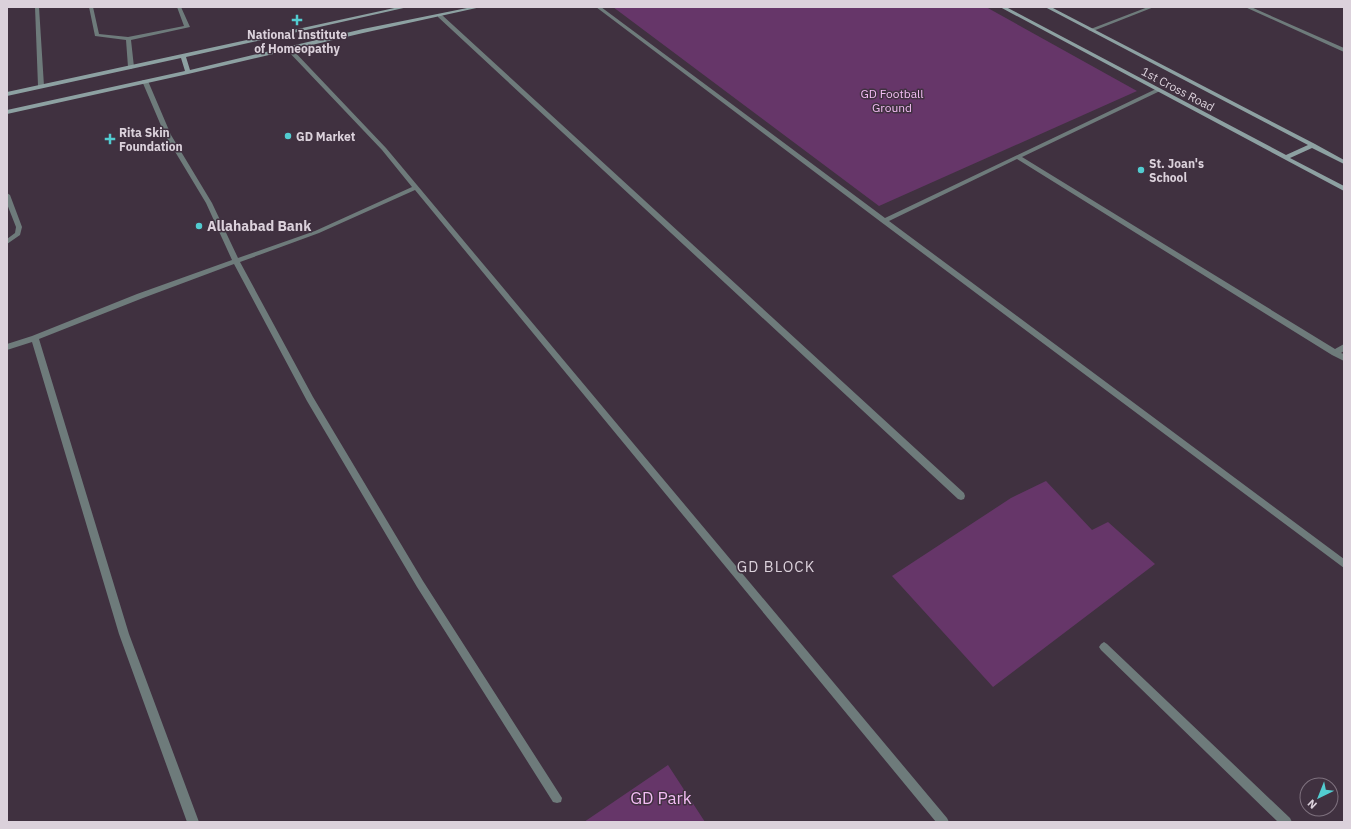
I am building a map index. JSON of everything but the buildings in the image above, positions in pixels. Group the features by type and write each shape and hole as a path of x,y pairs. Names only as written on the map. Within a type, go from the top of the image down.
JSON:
{"street":[{"path":"37,7 41,86"},
{"path":"91,7 97,35 128,39 187,27 180,7"},
{"path":"7,94 406,7"},
{"path":"7,112 363,31 479,7"},
{"path":"598,7 1344,564"},
{"name":"1st Cross Road","path":"1002,7 1344,190"},
{"name":"1st Cross Road","path":"1047,7 1344,162"},
{"path":"1091,30 1152,7"},
{"path":"1247,7 1344,50"},
{"path":"440,16 961,496"},
{"path":"128,39 130,67"},
{"path":"289,49 384,148 943,822"},
{"path":"183,55 188,72"},
{"path":"145,81 168,135 209,203 236,261 310,399 420,584 557,798"},
{"path":"883,221 1158,90"},
{"path":"1285,158 1313,145"},
{"path":"1018,157 1344,358"},
{"path":"7,347 35,338 140,296 317,232 416,187"},
{"path":"7,195 19,227 18,234 7,242"},
{"path":"35,338 124,634 193,822"},
{"path":"1335,353 1344,347"},
{"path":"1104,648 1286,822"}],"green space":[{"name":"GD Football Ground","path":"613,7 986,7 1137,91 879,206"},
{"path":"1046,481 1092,530 1108,522 1155,564 993,687 892,576 1011,498"},
{"name":"GD Park","path":"668,765 705,822 584,822"}],"place":[{"name":"National Institute of Homeopathy","path":"297,20"},
{"name":"GD Market","path":"288,136"},
{"name":"Rita Skin Foundation","path":"110,139"},
{"name":"St. Joan's School","path":"1141,170"},
{"name":"Allahabad Bank","path":"199,226"}],"district":[{"name":"GD BLOCK","path":"776,566"}]}
